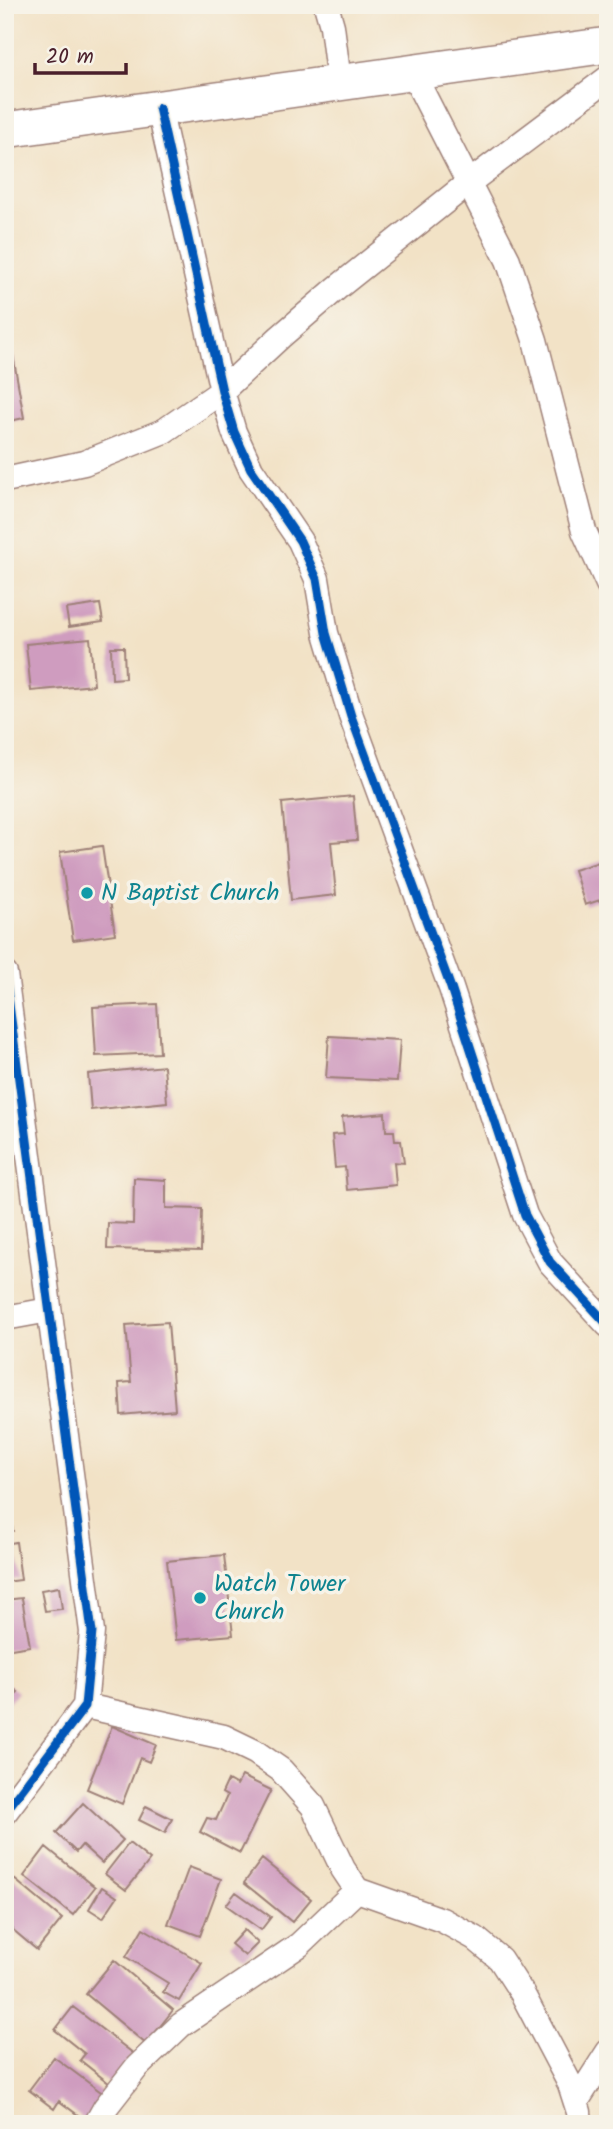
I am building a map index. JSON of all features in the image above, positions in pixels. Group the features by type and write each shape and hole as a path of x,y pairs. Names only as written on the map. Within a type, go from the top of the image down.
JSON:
{"street":[{"path":"326,5 332,26 339,82"},
{"path":"5,130 608,45"},
{"path":"412,72 508,260 535,340 584,531 608,584"},
{"path":"5,480 84,463 164,431 222,391 280,337 467,184 608,78"},
{"path":"159,108 222,391 234,432 251,469 300,541 317,579 326,634 351,716 451,988 525,1215 550,1262 608,1325"},
{"path":"5,974 92,1632 85,1706 5,1812"},
{"path":"5,1318 49,1310"},
{"path":"85,1706 225,1737 255,1752 281,1770 313,1806 342,1869 357,1889 442,1920 475,1938 500,1959 570,2084 578,2113"},
{"path":"96,2124 137,2067 181,2025 299,1945 357,1889"},
{"path":"578,2113 608,2052"}],"building":[{"path":"10,338 24,418 5,422 5,339"},
{"path":"100,604 103,622 69,627 66,609"},
{"path":"90,638 94,685 31,691 26,644"},
{"path":"111,647 124,647 125,678 112,679"},
{"path":"353,796 357,840 331,842 336,895 291,900 282,803"},
{"name":"N Baptist Church","path":"102,846 115,934 73,940 60,852"},
{"path":"608,859 607,912 603,899 585,905 574,870"},
{"path":"157,1004 160,1053 96,1056 93,1007"},
{"path":"329,1036 400,1040 397,1081 326,1078"},
{"path":"164,1066 167,1102 91,1110 88,1074"},
{"path":"385,1113 386,1131 394,1131 395,1141 401,1141 404,1163 394,1162 396,1185 347,1190 345,1167 335,1168 332,1135 344,1134 342,1117"},
{"path":"134,1178 166,1180 166,1208 202,1209 201,1251 107,1249 108,1223 133,1224"},
{"path":"168,1322 175,1410 121,1415 119,1383 131,1382 126,1325"},
{"path":"5,1489 13,1531 5,1532"},
{"path":"16,1542 21,1580 5,1582 5,1544"},
{"name":"Watch Tower Church","path":"224,1555 233,1635 176,1640 167,1561"},
{"path":"59,1587 62,1609 45,1611 41,1590"},
{"path":"22,1598 30,1646 5,1650 5,1600"},
{"path":"5,1682 18,1692 5,1707"},
{"path":"112,1726 156,1745 149,1762 140,1758 122,1804 87,1789"},
{"path":"242,1776 271,1790 240,1853 200,1832 207,1818 216,1820 227,1796 222,1793 228,1780 237,1785"},
{"path":"83,1803 123,1840 102,1863 82,1845 76,1852 56,1833"},
{"path":"146,1806 172,1819 165,1833 139,1820"},
{"path":"129,1843 150,1860 126,1890 105,1874"},
{"path":"46,1847 95,1887 73,1915 24,1876"},
{"path":"262,1859 311,1899 292,1922 244,1883"},
{"path":"189,1867 221,1879 200,1936 168,1924"},
{"path":"13,1878 62,1919 37,1950 5,1923 5,1888"},
{"path":"102,1887 117,1897 103,1918 89,1909"},
{"path":"236,1892 271,1917 261,1930 226,1905"},
{"path":"143,1928 202,1963 179,2001 163,1992 168,1983 126,1957"},
{"path":"244,1930 258,1943 245,1956 231,1944"},
{"path":"114,1960 173,2010 146,2044 86,1994"},
{"path":"73,2007 134,2054 110,2084 80,2060 85,2054 55,2030"},
{"path":"54,2057 105,2095 86,2121 59,2101 54,2109 29,2090"}],"cycle path":[{"path":"159,108 222,391 234,432 251,469 300,541 317,579 326,633 351,716 451,988 525,1215 550,1262 608,1325"},
{"path":"5,974 92,1632 85,1706 5,1812"}],"place":[{"name":"N Baptist Church","path":"87,893"},
{"name":"Watch Tower Church","path":"200,1598"}]}
